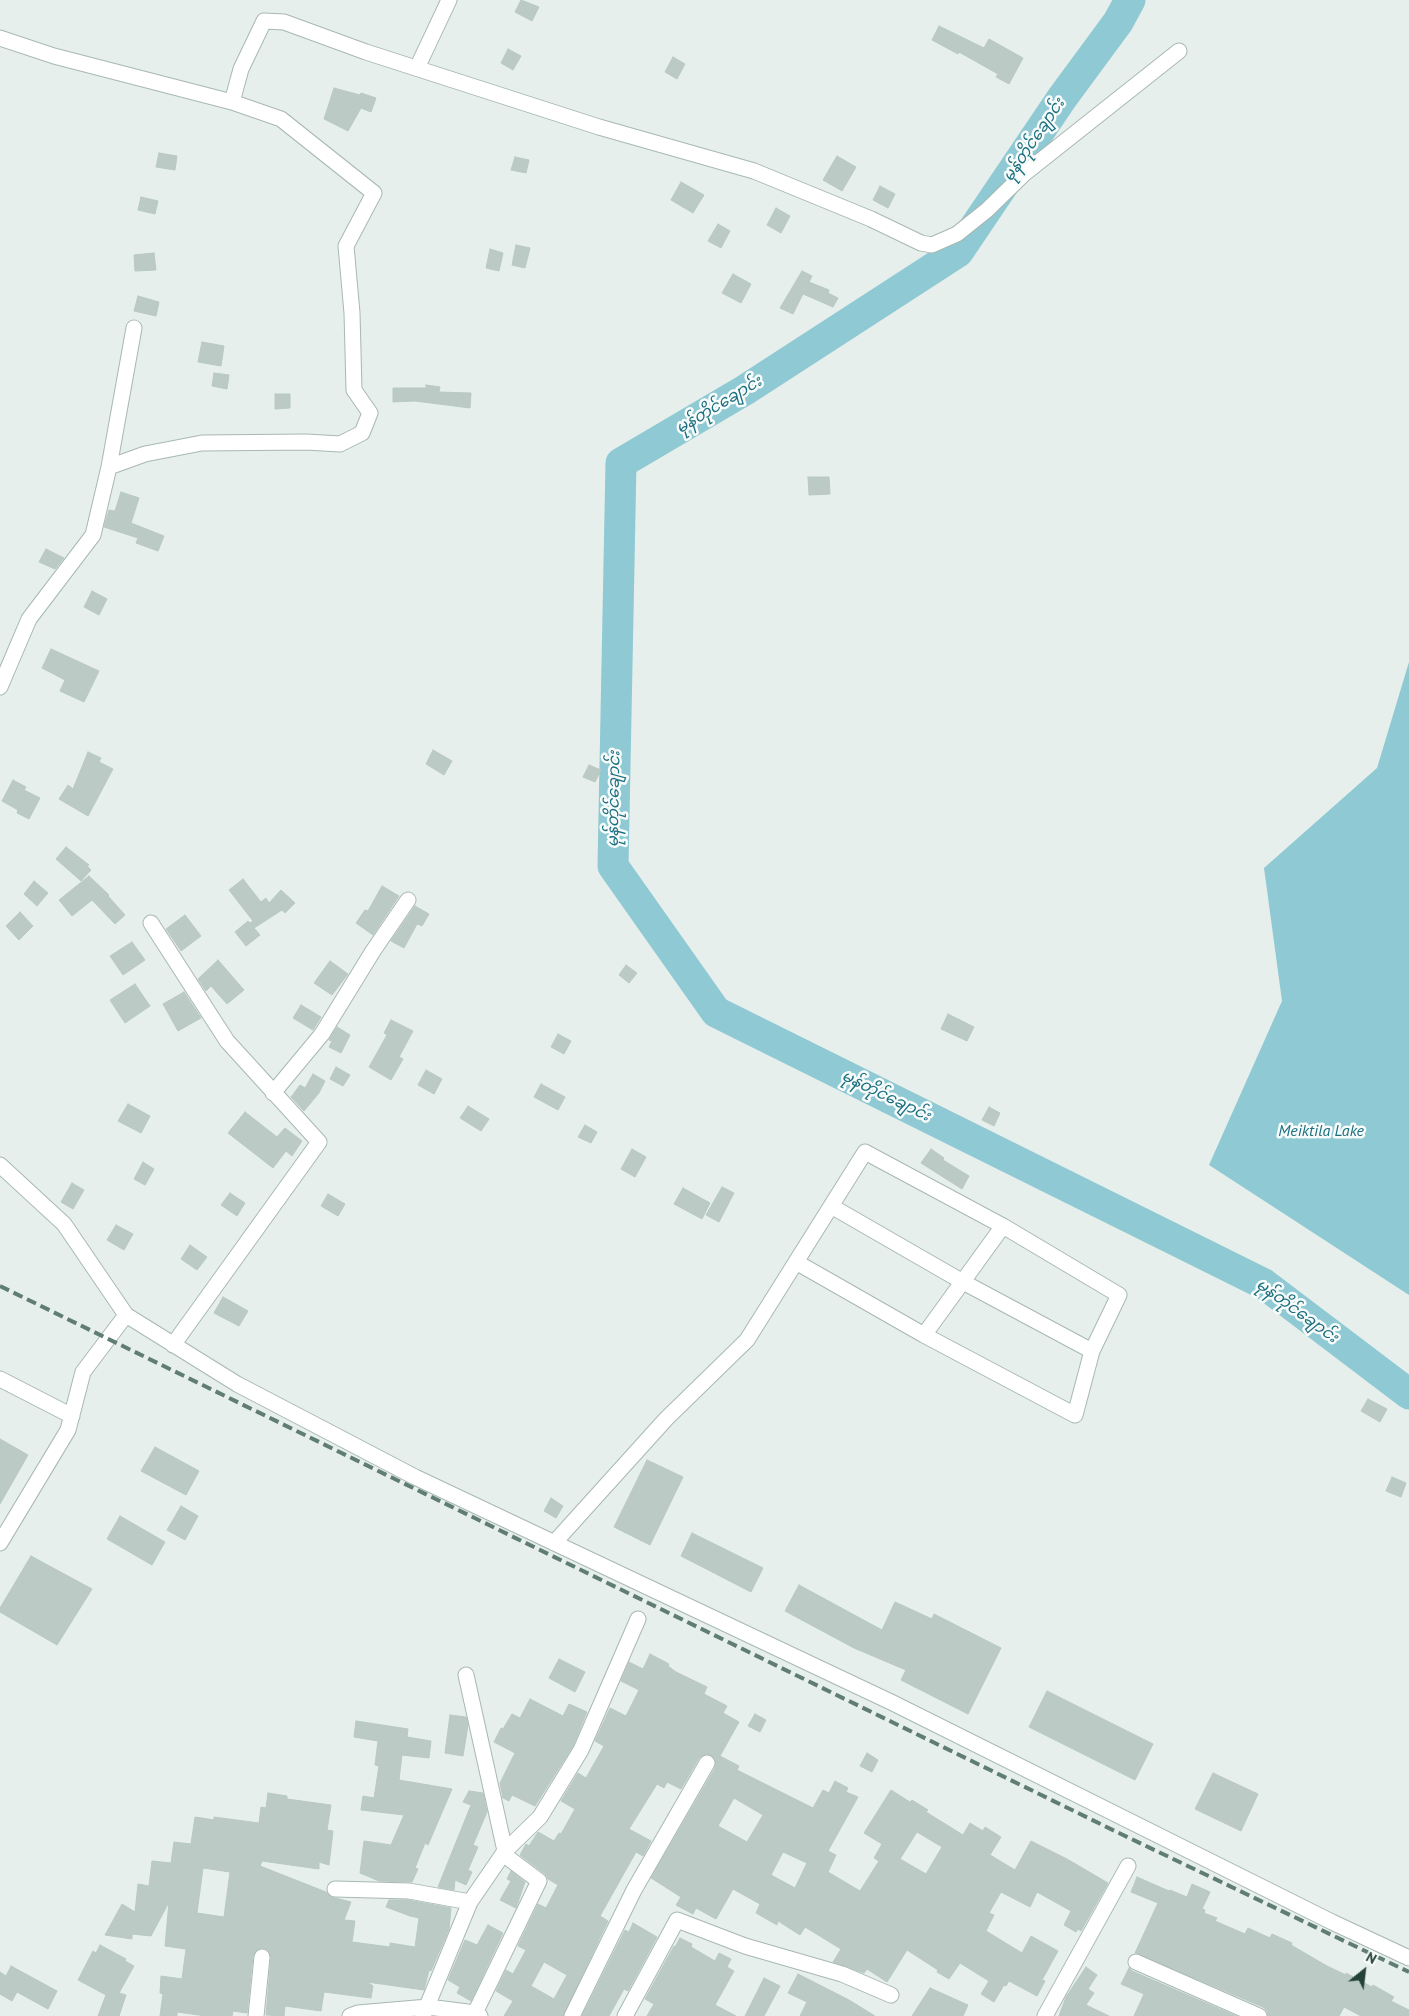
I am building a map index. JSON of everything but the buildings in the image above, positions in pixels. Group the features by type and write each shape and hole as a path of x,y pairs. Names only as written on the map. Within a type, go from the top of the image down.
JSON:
{"street":[{"path":"417,68 449,0"},
{"path":"232,102 241,69 264,21 284,22 417,68 599,126 754,171 871,218 921,243 932,245 957,234 987,210 1025,173 1179,51"},
{"path":"0,38 54,56 232,102 281,119 374,193 346,246 352,313 354,390 370,413 362,433 340,444 306,442 202,443 145,454 109,467"},
{"path":"0,687 29,619 93,535 109,467 134,328"},
{"path":"273,1093 322,1034 373,951 408,900"},
{"path":"151,923 227,1041 319,1142 173,1345"},
{"path":"554,1543 666,1419 746,1340 865,1152 1003,1226 1119,1295 1092,1351 1075,1415 924,1335 796,1262"},
{"path":"0,1165 64,1224 126,1315 237,1384 406,1473 893,1703 1287,1900 1409,1958"},
{"path":"831,1206 963,1282 1092,1351"},
{"path":"924,1335 1003,1226"},
{"path":"0,1543 68,1430 83,1372 126,1315"},
{"path":"0,1379 72,1416"},
{"path":"425,2011 470,1902 505,1851 540,1817 581,1750 638,1619"},
{"path":"350,2016 358,2013 425,2011 478,2015 539,1881 508,1857 505,1851 466,1675"},
{"path":"572,2016 634,1890 707,1763"},
{"path":"1045,2016 1128,1866"},
{"path":"335,1890 409,1891 470,1902"},
{"path":"626,2016 677,1920 745,1946 842,1974 891,1995"},
{"path":"256,2016 262,1957"},
{"path":"1136,1962 1259,2016"}],"water":[{"name":"Meiktila Lake","path":"1409,662 1409,1295 1209,1165 1282,1001 1264,868 1377,768"}],"waterway":[{"name":"မုန်တိုင်ချောင်း","path":"1130,0 1118,22 1062,98 958,252 745,390 621,463 613,866 716,1012 1264,1284 1409,1394"}],"railway":[{"path":"0,1286 1121,1834 1409,1972"}]}
